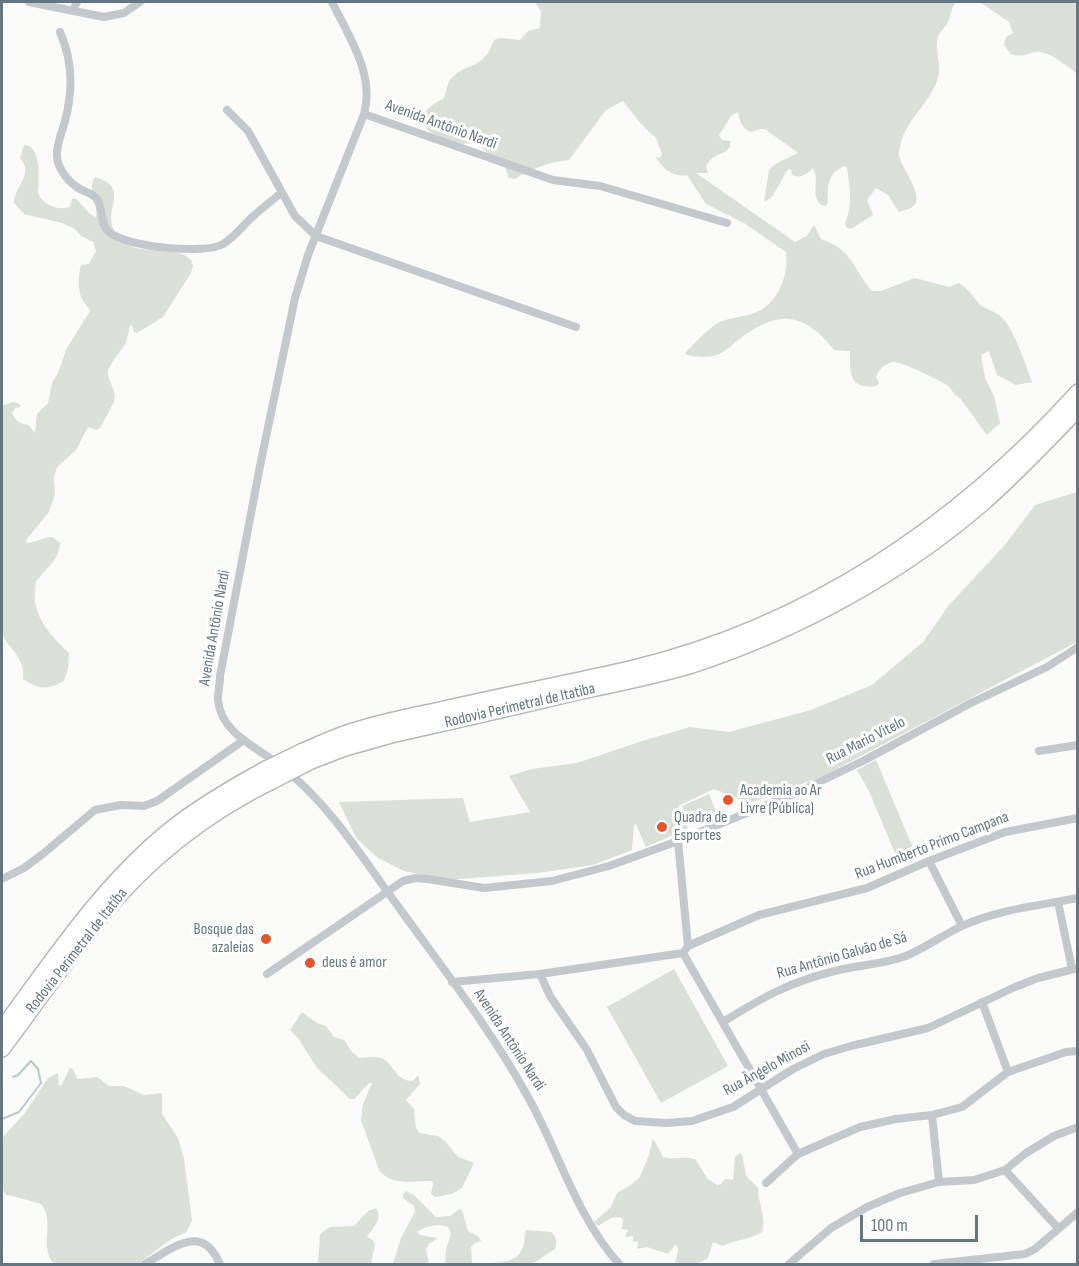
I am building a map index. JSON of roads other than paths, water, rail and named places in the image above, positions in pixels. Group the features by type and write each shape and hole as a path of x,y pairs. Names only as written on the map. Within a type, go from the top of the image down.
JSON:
{"highway":[{"name":"Rodovia Perimetral de Itatiba","path":"2,1029 92,909 148,850 195,811 359,729 636,668 692,652 748,632 796,610 879,564 971,497 1017,455 1077,392"},
{"name":"Rodovia Perimetral de Itatiba","path":"306,757 690,665 752,643 850,595 946,531 983,503 1023,466 1077,409"},
{"name":"Rodovia Perimetral de Itatiba","path":"2,1049 99,919 127,887 198,824 249,792 271,774"}],"street":[{"path":"29,2 75,6 104,17 124,13 140,2"},
{"path":"332,2 365,72 368,88 364,114"},
{"path":"60,32 67,48 72,88 57,148 57,158 69,181 95,196 99,203 103,224 109,232 139,244 212,249 232,237 281,193"},
{"path":"227,110 248,131 281,193 296,216 316,236 576,327"},
{"name":"Avenida Antônio Nardi","path":"619,1264 603,1247 512,1068 452,981 316,798 279,764 229,729 222,718 218,700 220,676 295,298 308,255 364,114 553,180 600,186 727,223"},
{"name":"Rua Mario Vitelo","path":"267,974 403,881 416,878 484,888 552,881 609,866 678,842 796,793 1047,666 1076,648"},
{"path":"2,879 24,868 95,810 121,805 144,806 157,801 244,740"},
{"path":"1039,751 1077,745"},
{"name":"Rua Humberto Primo Campana","path":"452,981 540,974 686,950 759,915 867,888 1005,832 1077,818"},
{"path":"678,842 686,950 723,1022 798,1154"},
{"path":"929,861 962,926"},
{"name":"Rua Antônio Galvão de Sá","path":"723,1022 759,999 792,982 840,970 884,963 908,955 962,926 1003,911 1077,898"},
{"path":"1058,902 1075,968"},
{"name":"Rua Ângelo Minosi","path":"540,974 550,996 587,1050 616,1107 624,1115 643,1123 692,1121 733,1107 760,1088 824,1054 928,1028 1038,978 1075,968"},
{"path":"982,1002 1008,1071"},
{"path":"766,1183 798,1154 860,1127 896,1119 932,1115 962,1107 1008,1071 1066,1052 1077,1051"},
{"path":"932,1115 939,1182"},
{"path":"789,1264 831,1228 867,1207 900,1193 939,1182 974,1180 1005,1170 1026,1153 1054,1136 1077,1127"},
{"path":"1005,1170 1058,1228"},
{"path":"934,1264 1000,1259 1025,1254 1035,1249 1077,1212"},
{"path":"145,1264 188,1242 198,1241 207,1245 220,1264"}],"waterway":[{"path":"2,1119 19,1112 41,1083 38,1069 31,1061 18,1075 13,1077"}],"place":[{"name":"Academia ao Ar Livre (Pública)","path":"728,800"},
{"name":"Quadra de Esportes","path":"662,827"},
{"name":"Bosque das azaleias","path":"266,939"},
{"name":"deus é amor","path":"310,963"}]}
